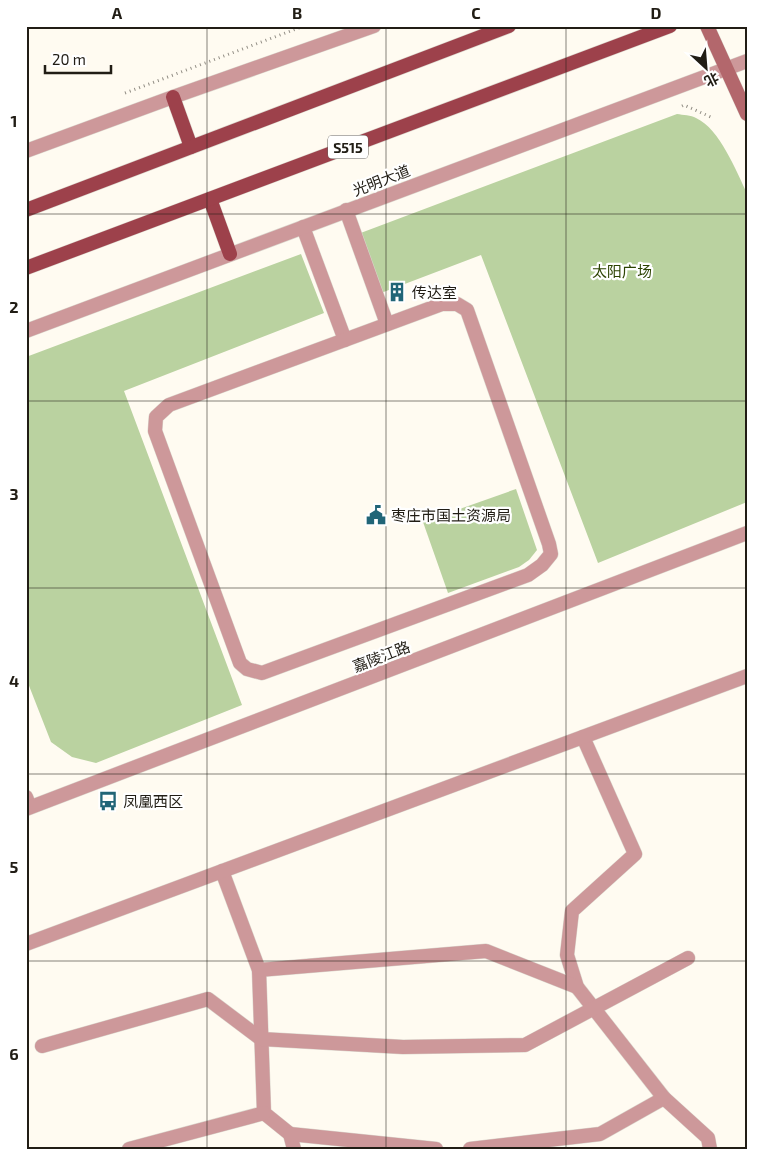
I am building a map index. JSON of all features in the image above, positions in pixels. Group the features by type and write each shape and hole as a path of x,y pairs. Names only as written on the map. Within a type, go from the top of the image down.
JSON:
{"main road":[{"path":"26,210 509,26"},
{"name":"S515","path":"26,268 670,26"},
{"path":"707,26 747,114"},
{"path":"173,97 191,147"},
{"path":"210,199 230,254"}],"street":[{"path":"26,151 374,26"},
{"name":"光明大道","path":"26,331 747,61"},
{"path":"346,210 387,324"},
{"path":"303,226 345,340"},
{"path":"442,304 457,304 467,310 551,554 528,575 262,673 247,669 240,663 155,431 156,417 168,405 345,340 442,304"},
{"name":"嘉陵江路","path":"28,804 747,533"},
{"path":"26,944 747,676"},
{"path":"583,737 635,854 572,911 567,955 577,987 664,1098 708,1138 710,1149"},
{"path":"222,871 259,970 264,1113 290,1134 436,1149"},
{"path":"259,970 486,951 577,987"},
{"path":"42,1046 208,1000 261,1039 403,1047 525,1045 688,958"},
{"path":"470,1149 600,1134 664,1098"},
{"path":"129,1149 264,1113"},
{"path":"290,1134 294,1149"}],"path":[{"path":"119,96 304,26"},
{"path":"684,106 713,118"}],"green space":[{"name":"太阳广场","path":"677,114 694,117 705,123 713,131 726,151 747,193 747,502 598,563 481,255 381,293 358,234"},
{"path":"301,254 324,313 124,391 242,705 96,763 72,757 51,742 26,678 26,357"},
{"path":"516,489 537,550 529,560 519,567 448,593 423,522"}],"place":[{"name":"传达室","path":"397,292"},
{"name":"枣庄市国土资源局","path":"376,515"},
{"name":"凤凰西区","path":"108,801"}]}
